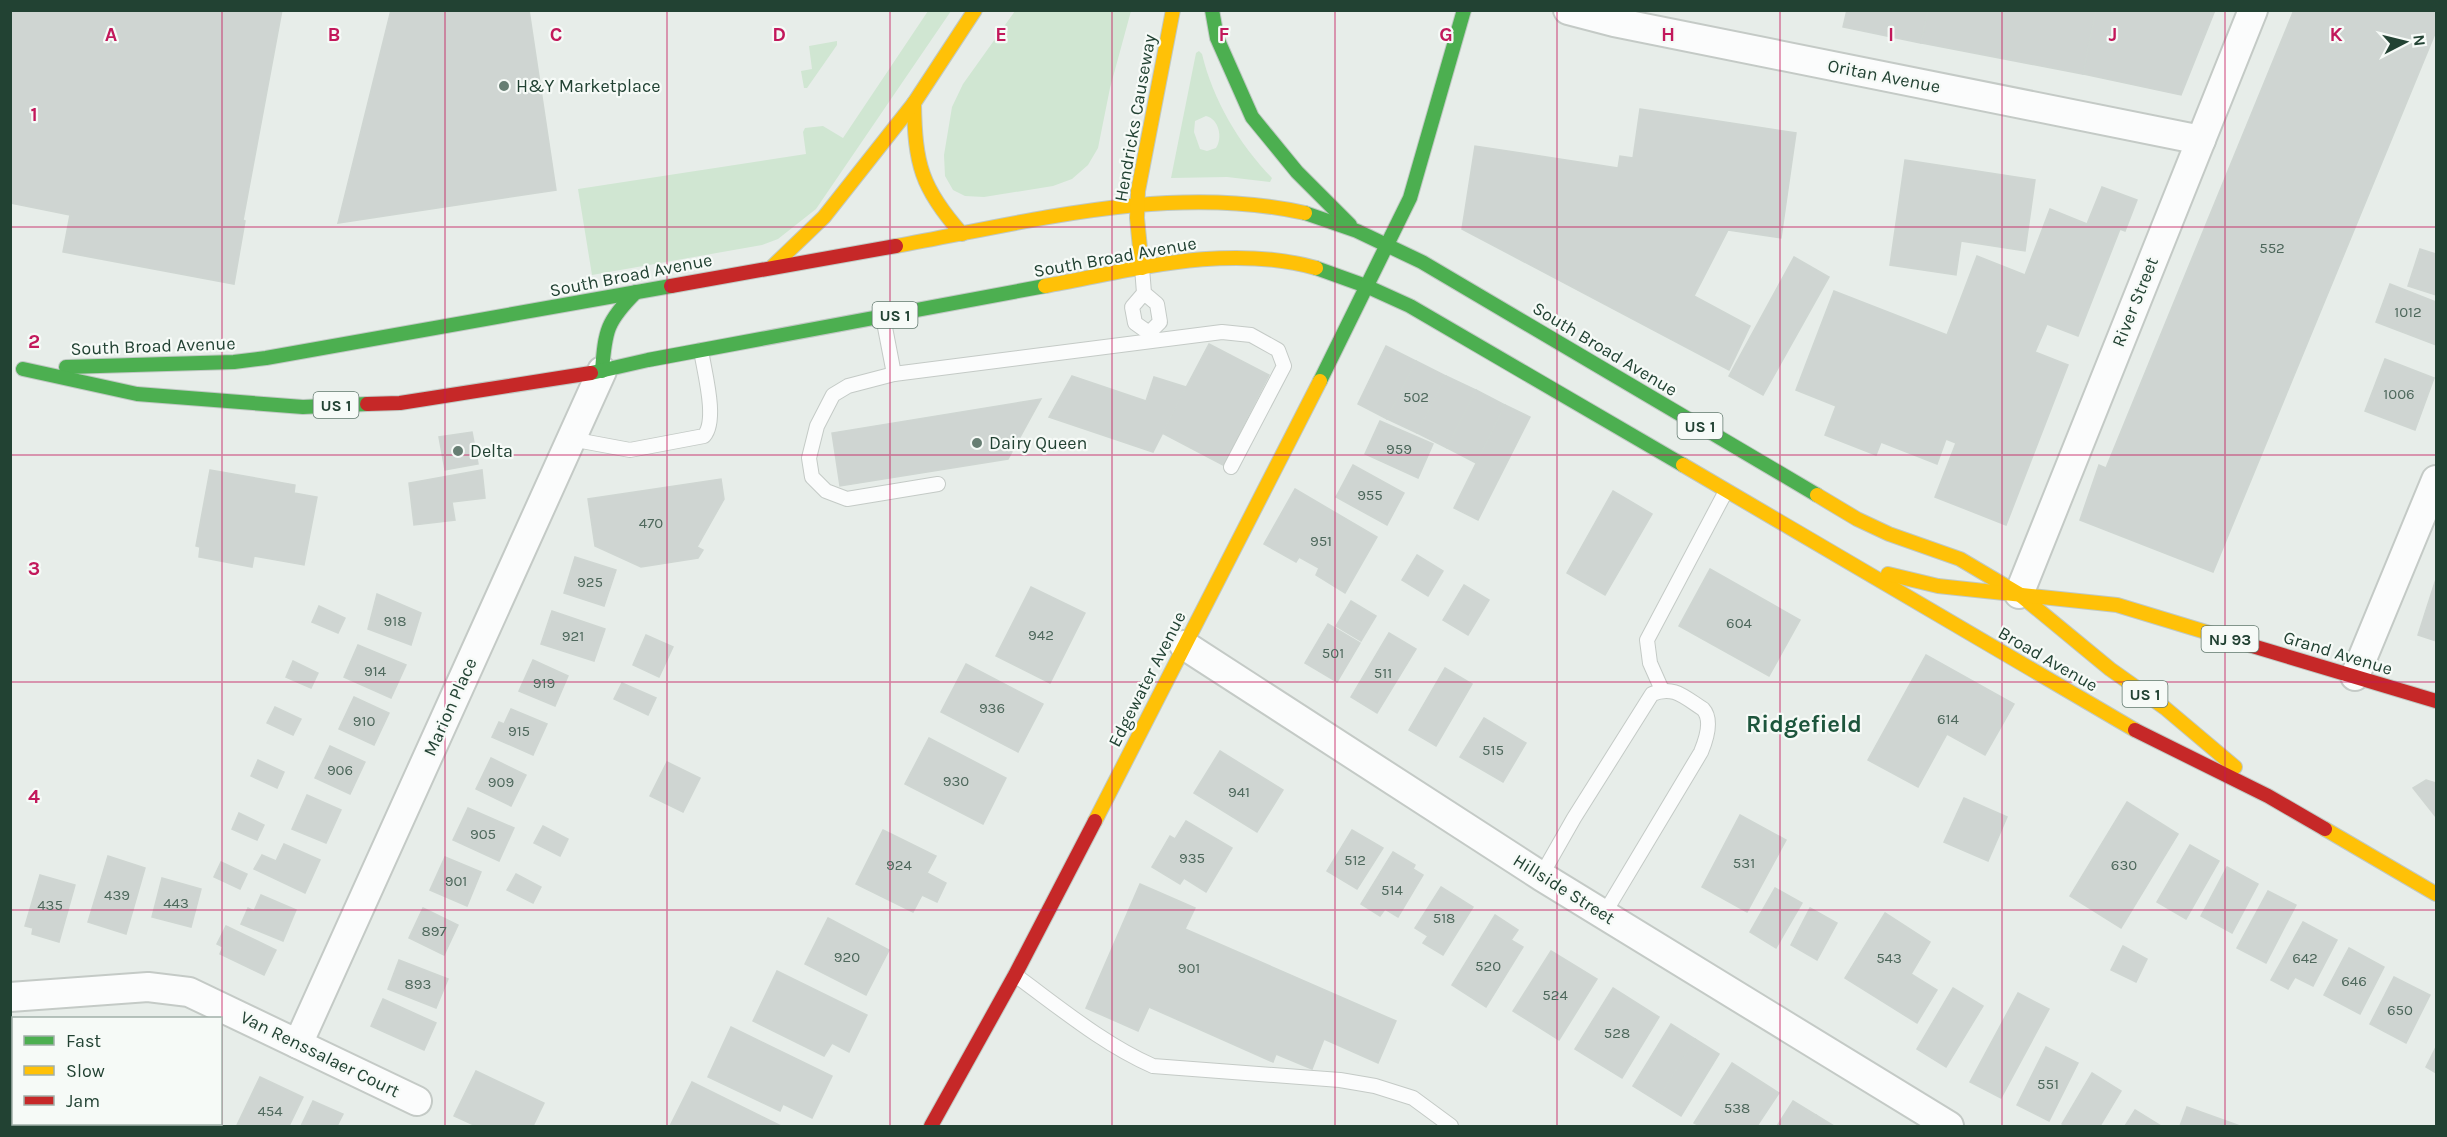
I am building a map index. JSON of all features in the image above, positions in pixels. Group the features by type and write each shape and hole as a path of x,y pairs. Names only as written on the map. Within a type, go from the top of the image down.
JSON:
{"main road":[{"path":"772,266 824,217 914,103 975,10"},
{"name":"Hendricks Causeway","path":"1142,268 1136,205 1142,161 1173,10"},
{"path":"1212,10 1217,38 1252,117 1297,172 1353,229"},
{"name":"Edgewater Avenue","path":"931,1126 1015,975 1388,245 1410,198 1464,10"},
{"path":"914,103 917,161 926,188 938,209 962,234"},
{"name":"South Broad Avenue","path":"17,368 234,362 266,358 1085,212 1136,205 1202,203 1254,206 1314,216 1353,229 1388,245 1440,272 1857,519 1889,534 1960,559 2019,594"},
{"name":"South Broad Avenue","path":"17,368 137,394 303,406 400,403 602,370 1142,268 1222,258 1286,261 1327,270 1410,306 1847,560"},
{"path":"602,370 607,325 612,316 636,292"},
{"name":"Grand Avenue","path":"1847,560 1898,577 1938,586 2117,605 2436,701"},
{"name":"Broad Avenue","path":"1847,560 2150,739 2268,796 2436,894"},
{"name":"Broad Avenue","path":"2019,594 2110,669 2165,708 2268,796"}],"street":[{"name":"Oritan Avenue","path":"1568,10 1616,16 2201,140"},
{"name":"River Street","path":"2019,594 2253,10"},
{"name":"Marion Place","path":"298,1044 602,370"},
{"path":"2355,676 2436,480"},
{"name":"Hillside Street","path":"1185,645 1541,876 1949,1126"},
{"name":"Van Renssalaer Court","path":"10,997 133,988 175,989 201,996 417,1101"}],"lane":[{"path":"1142,268 1144,293 1132,307 1135,323 1149,338"},
{"path":"1144,293 1157,303 1160,322 1149,338"},
{"path":"883,317 894,374"},
{"path":"938,484 847,499 826,491 812,477 808,458 817,426 833,395 848,386 894,374 1149,338 1222,332 1251,335 1278,350 1284,366 1231,467"},
{"path":"572,439 630,450 704,436 710,430 710,411 701,350"},
{"path":"1662,690 1655,677 1647,640 1651,628 1726,491"},
{"path":"1541,876 1645,702 1652,694 1662,690 1671,690 1707,713 1706,739 1701,752 1604,914"},
{"path":"1015,975 1099,1035 1137,1059 1153,1066 1340,1080 1375,1086 1413,1098 1451,1126"}],"green space":[{"path":"928,11 951,11 816,209 778,239 762,245 592,275 578,189 806,154 803,132 805,128 823,126 843,138"},
{"path":"1015,11 1131,11 1110,88 1098,148 1088,165 1072,179 1053,186 984,197 965,196 953,190 945,176 944,155 952,107 963,84"},
{"path":"837,41 837,45 807,88 804,88 801,71 812,69 809,46"},
{"path":"1199,51 1202,54 1220,104 1238,136 1272,178 1270,182 1227,177 1171,178 1196,53","holes":["1206,116 1217,125 1219,139 1216,148 1207,151 1200,149 1194,132 1195,121"]}],"building":[{"path":"10,10 282,10 243,220 245,221 234,284 63,252 70,215 10,203"},
{"path":"391,10 529,10 556,190 338,223"},
{"path":"1847,10 1928,10 1921,43 1843,27"},
{"path":"1928,10 2096,10 2083,74 1921,43"},
{"path":"2096,10 2215,10 2181,95 2083,74"},
{"path":"2294,10 2436,10 2436,31 2213,572 2080,520 2099,465 2106,468"},
{"path":"1640,109 1796,133 1781,238 1728,230 1694,296 1750,326 1729,370 1462,229 1475,146 1618,168 1620,156 1633,158"},
{"path":"1905,160 2035,180 2025,251 1961,241 1956,275 1890,265"},
{"path":"2102,187 2137,200 2125,231 2120,229 2078,336 2047,324 2035,352 2068,365 2006,525 1935,497 1956,443 1946,439 1937,464 1881,442 1876,455 1825,435 1836,406 1796,390 1834,291 1947,335 1977,256 2025,275 2050,209 2087,224"},
{"path":"2420,249 2436,254 2436,295 2408,286"},
{"path":"1794,257 1829,277 1763,395 1729,376"},
{"path":"2390,284 2436,302 2436,345 2376,322"},
{"path":"1209,344 1269,375 1223,465 1162,433"},
{"path":"1386,346 1416,361 1387,419 1358,404"},
{"path":"2385,359 2434,378 2415,430 2365,411"},
{"path":"1416,361 1446,376 1417,433 1387,419"},
{"path":"1072,376 1146,401 1154,377 1186,387 1153,452 1049,417"},
{"path":"1446,376 1476,390 1447,448 1417,433"},
{"path":"1476,390 1505,405 1476,463 1447,448"},
{"path":"1041,399 1008,459 840,486 832,433"},
{"path":"1505,405 1530,417 1478,520 1454,508"},
{"path":"1380,421 1433,444 1418,478 1365,454"},
{"path":"472,432 478,464 445,470 439,437"},
{"path":"1353,465 1404,493 1387,525 1336,497"},
{"path":"210,470 295,485 294,493 317,497 304,565 254,556 252,567 199,557 200,547 196,546"},
{"path":"482,470 485,498 452,502 455,520 414,525 409,483"},
{"path":"721,479 724,499 697,547 703,550 698,558 641,567 595,546 588,499"},
{"path":"1295,489 1377,537 1345,593 1316,575 1319,568 1299,557 1296,562 1264,544"},
{"path":"1613,491 1652,514 1605,595 1567,573"},
{"path":"1417,555 1443,571 1428,596 1402,580"},
{"path":"575,557 616,570 604,606 564,593"},
{"path":"1710,569 1800,620 1769,676 1679,626"},
{"path":"2436,579 2436,641 2418,635"},
{"path":"1464,585 1489,600 1468,635 1443,620"},
{"path":"1031,587 1085,613 1050,683 996,656"},
{"path":"377,594 421,613 411,645 368,629"},
{"path":"1351,601 1376,616 1361,641 1336,626"},
{"path":"319,606 345,618 338,633 312,622"},
{"path":"552,611 605,629 594,661 541,644"},
{"path":"1328,624 1360,643 1337,682 1305,663"},
{"path":"1389,633 1416,649 1377,713 1351,697"},
{"path":"646,635 673,647 659,677 633,665"},
{"path":"358,645 406,665 391,698 344,677"},
{"path":"1926,655 2014,704 1985,755 1947,734 1918,787 1868,760"},
{"path":"533,660 568,676 555,706 519,691"},
{"path":"293,661 318,673 311,688 286,677"},
{"path":"966,664 1043,704 1018,752 941,712"},
{"path":"1445,668 1472,684 1436,746 1409,730"},
{"path":"622,683 656,698 648,715 614,699"},
{"path":"354,697 389,713 374,745 339,729"},
{"path":"275,707 301,719 293,735 267,723"},
{"path":"511,709 547,724 533,755 492,737 499,722 504,724"},
{"path":"1484,718 1526,743 1503,782 1460,757"},
{"path":"929,738 1006,778 983,824 905,784"},
{"path":"330,746 365,762 350,794 315,778"},
{"path":"1220,751 1283,790 1257,832 1194,793"},
{"path":"491,758 526,775 511,806 476,789"},
{"path":"258,760 284,772 277,788 251,776"},
{"path":"667,762 700,778 683,812 650,796"},
{"path":"2426,780 2436,783 2436,817 2413,788"},
{"path":"307,795 341,810 326,843 292,829"},
{"path":"1964,798 2007,817 1988,861 1944,842"},
{"path":"2127,802 2178,834 2121,928 2070,896"},
{"path":"468,808 514,828 499,861 453,840"},
{"path":"239,813 264,825 257,840 232,829"},
{"path":"1740,815 1786,840 1747,912 1702,887"},
{"path":"1186,821 1232,848 1206,892 1184,878 1180,884 1152,867 1170,836 1175,839"},
{"path":"543,826 568,839 560,856 534,843"},
{"path":"883,830 936,856 927,873 946,883 937,902 922,895 913,912 856,884"},
{"path":"1352,830 1383,848 1357,889 1327,871"},
{"path":"284,844 320,860 305,893 254,869 262,855 276,861"},
{"path":"2190,845 2219,861 2186,919 2157,902"},
{"path":"1393,852 1415,865 1413,869 1423,875 1398,917 1385,909 1380,916 1361,904"},
{"path":"108,856 145,868 126,934 88,922"},
{"path":"445,857 481,872 467,906 430,890"},
{"path":"221,862 247,874 240,889 214,877"},
{"path":"2227,867 2258,884 2232,933 2201,916"},
{"path":"516,874 541,887 533,903 507,890"},
{"path":"40,875 75,885 59,942 32,934 33,928 25,926"},
{"path":"162,878 201,889 191,927 152,917"},
{"path":"1140,884 1195,908 1185,929 1396,1021 1378,1063 1324,1039 1312,1069 1276,1054 1273,1062 1149,1007 1138,1031 1086,1008"},
{"path":"1441,887 1473,907 1443,955 1423,943 1428,936 1415,928"},
{"path":"1775,888 1802,903 1776,948 1750,932"},
{"path":"2268,891 2296,905 2266,963 2237,948"},
{"path":"261,895 296,910 283,941 241,924 248,908 254,911"},
{"path":"423,908 458,925 444,955 409,938"},
{"path":"1810,908 1837,923 1817,960 1791,945"},
{"path":"1885,913 1930,942 1911,974 1937,990 1917,1023 1845,978"},
{"path":"1495,915 1518,930 1511,940 1523,947 1486,1007 1452,985"},
{"path":"828,918 889,950 866,995 805,964"},
{"path":"2303,922 2337,940 2313,986 2295,977 2288,989 2271,980"},
{"path":"226,926 276,950 264,975 220,954 223,947 217,944"},
{"path":"2123,946 2147,959 2136,982 2111,970"},
{"path":"2349,948 2384,967 2360,1014 2324,995"},
{"path":"1551,951 1597,979 1559,1040 1513,1011"},
{"path":"399,960 448,979 436,1008 388,989"},
{"path":"777,971 867,1015 849,1052 832,1043 824,1056 753,1021"},
{"path":"2394,977 2430,995 2406,1043 2370,1024"},
{"path":"1613,988 1659,1017 1622,1078 1575,1049"},
{"path":"1953,988 1983,1006 1946,1067 1917,1049"},
{"path":"2018,993 2049,1009 2001,1098 1970,1082"},
{"path":"383,999 436,1023 424,1050 371,1026"},
{"path":"1671,1024 1695,1039 1657,1101 1633,1086"},
{"path":"731,1027 832,1076 812,1118 783,1104 780,1111 708,1077"},
{"path":"1695,1039 1719,1054 1681,1116 1657,1101"},
{"path":"2046,1047 2078,1063 2049,1121 2017,1105"},
{"path":"2436,1047 2436,1073 2426,1067"},
{"path":"1732,1063 1779,1093 1757,1126 1700,1126 1694,1123"},
{"path":"476,1071 544,1103 533,1126 476,1126 454,1116"},
{"path":"2092,1073 2121,1091 2100,1126 2062,1124"},
{"path":"260,1077 303,1097 289,1126 237,1125"},
{"path":"692,1082 781,1126 670,1126"},
{"path":"313,1101 343,1114 337,1126 301,1126"},
{"path":"1793,1101 1816,1115 1809,1126 1777,1126"},
{"path":"2187,1107 2240,1126 2180,1126"},
{"path":"2135,1110 2161,1126 2125,1126"},
{"path":"1816,1115 1834,1126 1809,1126"}],"traffic: fast":[{"path":"1212,10 1217,38 1252,117 1297,172 1350,225"},
{"path":"1320,381 1410,198 1464,10"},
{"path":"1305,213 1357,231 1422,262 1817,495"},
{"path":"1316,268 1366,286 1410,306 1683,465"},
{"path":"66,367 234,362 266,358 671,286"},
{"path":"591,373 648,360 1045,286"},
{"path":"602,371 604,345 609,327 619,311 636,292"},
{"path":"23,369 137,394 303,407 367,404"}],"traffic: slow":[{"path":"914,103 975,10"},
{"path":"1142,268 1137,218 1138,191 1173,10"},
{"path":"914,103 916,143 923,174 937,203 962,234"},
{"path":"773,266 824,217 914,103"},
{"path":"896,246 1048,217 1151,204 1203,202 1254,205 1305,213"},
{"path":"1045,286 1146,267 1214,258 1282,261 1316,268"},
{"path":"1095,821 1320,381"},
{"path":"1683,465 2135,730"},
{"path":"1817,495 1857,519 1889,534 1960,559 2019,594 2110,669 2165,708 2235,767"},
{"path":"1888,574 1938,586 2117,605 2229,639"},
{"path":"2325,829 2436,894"}],"traffic: jam":[{"path":"671,286 896,246"},
{"path":"367,404 400,403 591,373"},
{"path":"2229,639 2436,701"},
{"path":"2135,730 2268,796 2325,829"},
{"path":"931,1126 1015,975 1095,821"}],"place":[{"name":"H&Y Marketplace","path":"504,86"},
{"name":"Dairy Queen","path":"977,443"},
{"name":"Delta","path":"458,451"}],"district":[{"name":"Ridgefield","path":"1804,724"}]}
